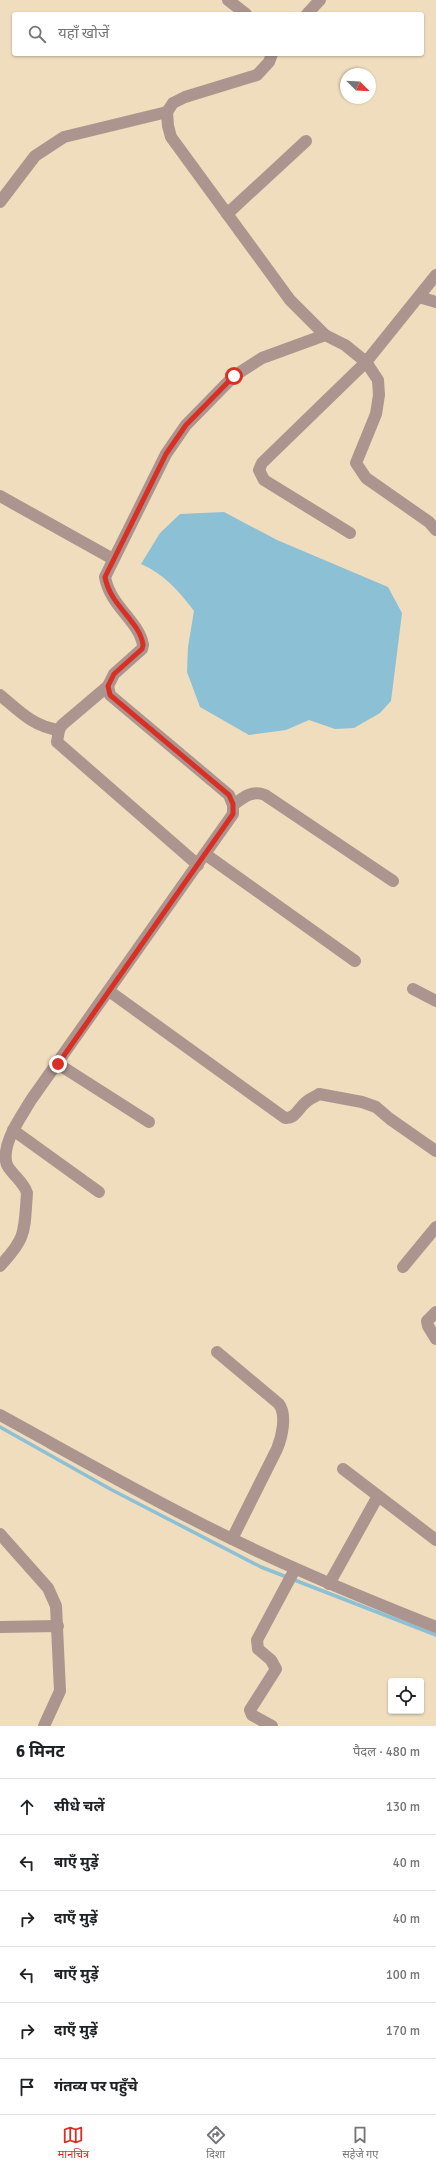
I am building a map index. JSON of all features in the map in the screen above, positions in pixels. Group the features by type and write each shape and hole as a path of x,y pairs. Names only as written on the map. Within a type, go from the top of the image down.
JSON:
{"street":[{"path":"228,0 243,12"},
{"path":"309,12 320,0"},
{"path":"271,56 269,62 257,75 186,97 173,103 167,112 168,126 171,137 290,300 325,335 345,345 366,362 378,380 379,395 376,414 356,463 366,478 429,522 436,530"},
{"path":"2,194 35,156 64,137 167,112"},
{"path":"227,214 306,141"},
{"path":"350,533 264,480 259,470 262,463 366,362 436,275"},
{"path":"418,297 436,302"},
{"path":"198,865 60,746 57,742 59,730 62,725 108,686 114,674 142,649 143,645 139,634 111,597 105,577 166,454 197,414 234,376 256,362 325,335"},
{"path":"0,496 113,559"},
{"path":"0,1266 15,1250 24,1232 27,1193 26,1188 7,1166 4,1157 5,1146 13,1130 233,814 233,804 229,795 110,695 108,686"},
{"path":"0,695 33,722 46,728 59,730"},
{"path":"233,804 247,794 258,792 265,795 393,881"},
{"path":"205,854 355,961"},
{"path":"413,989 436,1001"},
{"path":"109,991 285,1118 291,1118 304,1103 319,1094 362,1102 376,1107 390,1119 436,1151"},
{"path":"58,1064 149,1122"},
{"path":"13,1130 99,1192"},
{"path":"403,1267 436,1227"},
{"path":"436,1312 427,1321 428,1326 436,1339"},
{"path":"217,1352 279,1404 282,1412 282,1437 232,1539"},
{"path":"0,1415 133,1488 232,1539 292,1575 329,1584 436,1627"},
{"path":"343,1469 436,1540"},
{"path":"329,1584 378,1496"},
{"path":"0,1534 48,1588 56,1606 60,1691 44,1726"},
{"path":"272,1726 252,1715 250,1710 276,1669 275,1664 258,1649 256,1645 257,1640 292,1575"},
{"path":"0,1627 58,1626"}],"water":[{"path":"224,512 277,540 388,587 402,613 391,701 380,713 354,728 335,729 309,720 286,730 249,735 200,707 187,672 188,647 194,611 183,597 164,578 141,564 160,533 180,514"}],"waterway":[{"path":"0,1427 112,1490 261,1567 436,1635"}],"route":[{"path":"58,1064 233,814 233,804 229,795 110,695 108,686 110,680 114,674 142,649 143,640 111,597 105,577 166,454 186,425 234,376"}]}
